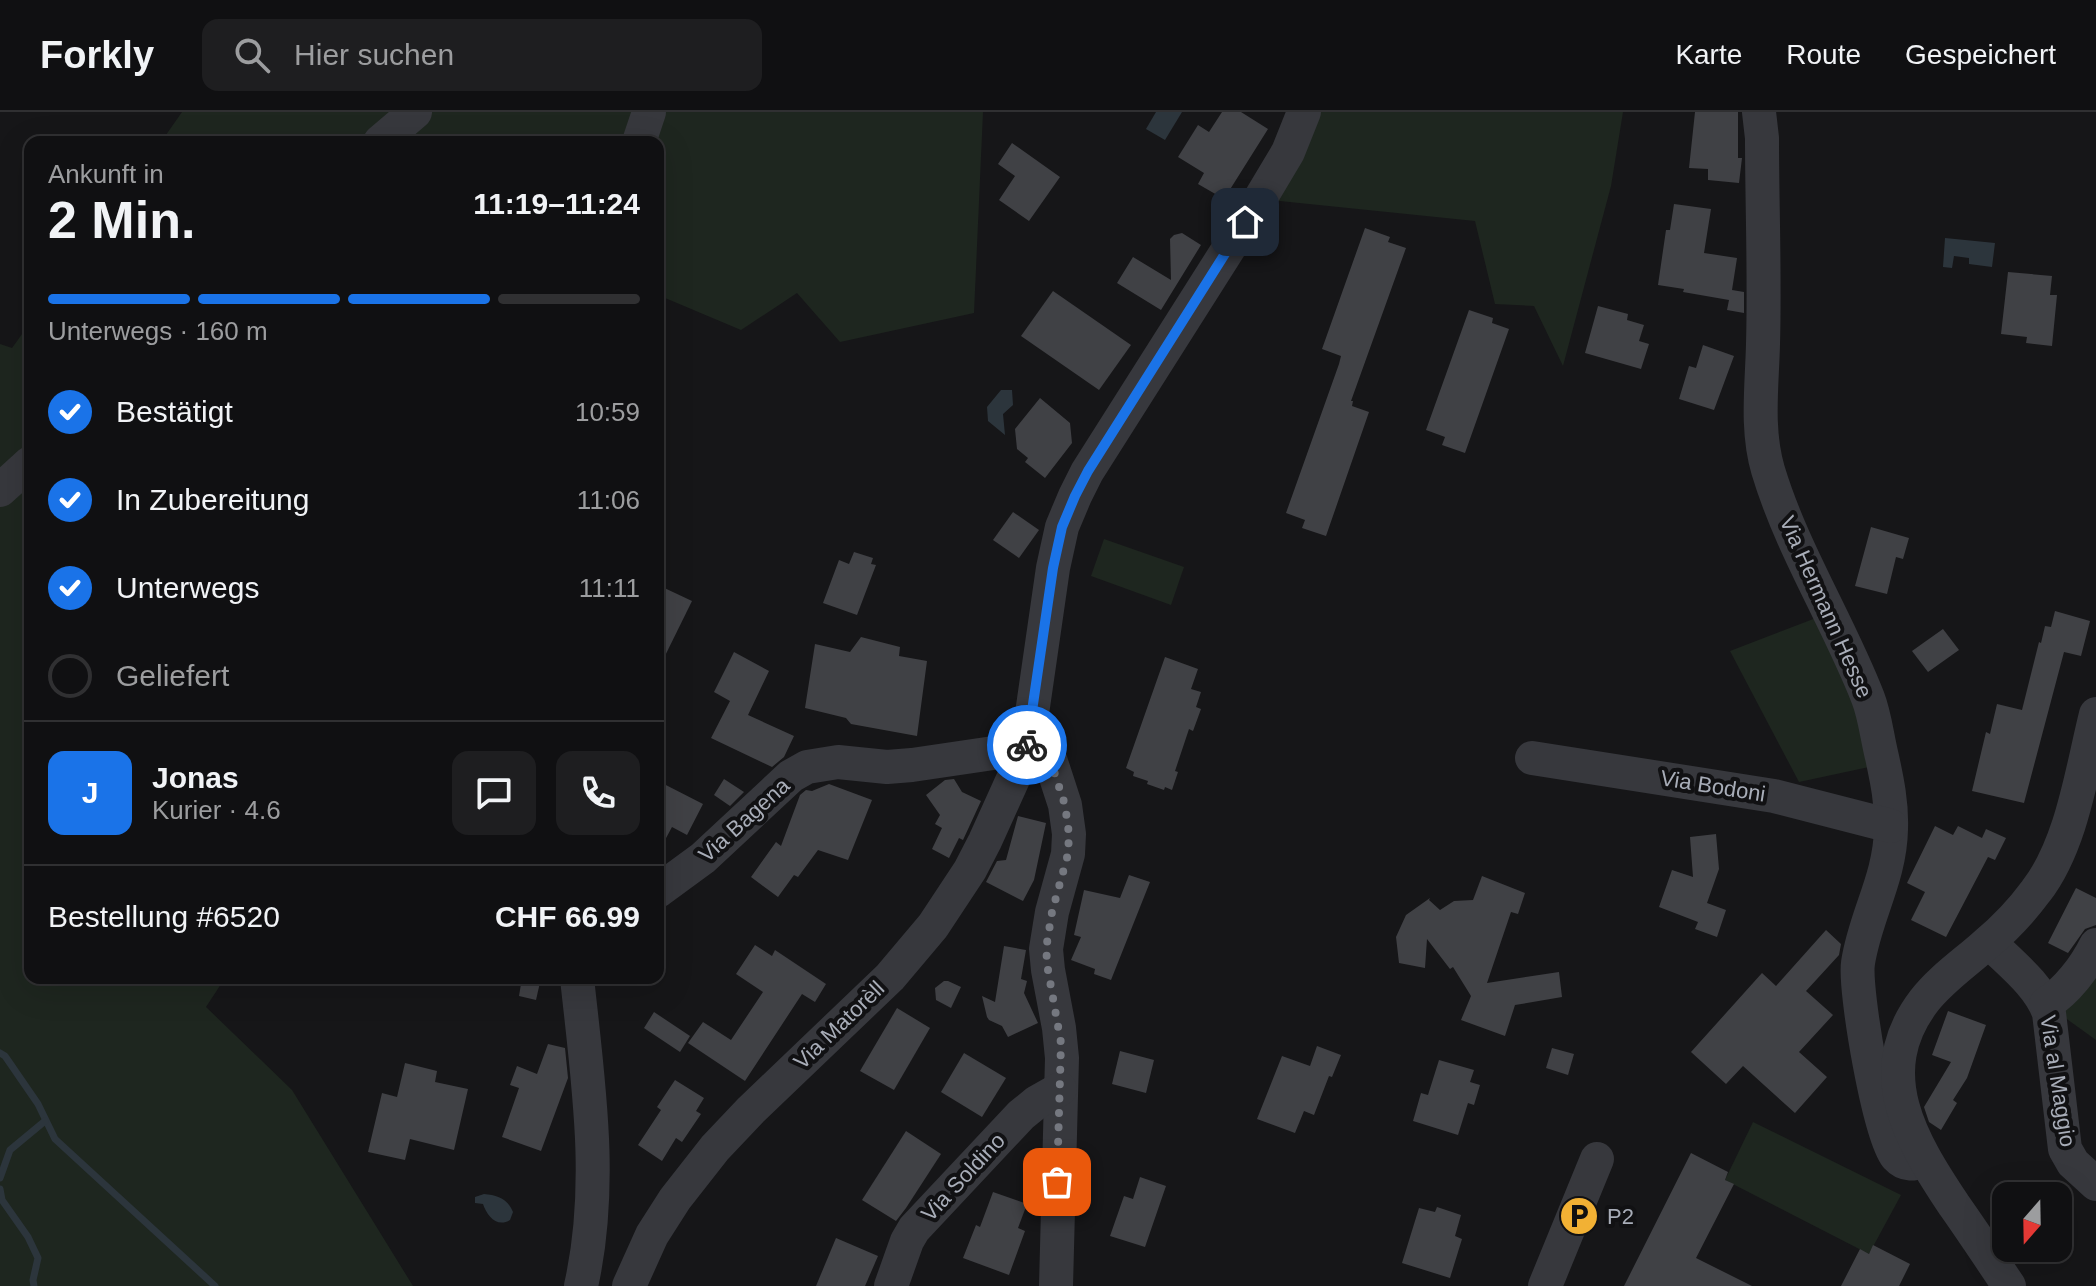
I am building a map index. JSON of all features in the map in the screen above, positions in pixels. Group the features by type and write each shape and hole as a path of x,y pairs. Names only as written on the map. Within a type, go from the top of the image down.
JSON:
{"street":[{"path":"387,136 415,112"},
{"path":"641,136 649,112"},
{"name":"Via Matorèll","path":"629,1286 652,1235 675,1199 715,1148 890,977 951,901 980,850 1027,748 1053,568 1062,527 1075,496 1288,152 1304,112"},
{"name":"Via Hermann Hesse","path":"1759,112 1763,285 1761,411 1767,468 1782,509 1869,700 1890,796 1891,826 1888,864 1862,942 1858,967 1859,1001 1882,1124 1894,1156 1912,1165 1925,1161"},
{"path":"0,490 24,468"},
{"path":"2009,1286 1925,1161 1904,1117 1897,1074 1902,1042 1913,1018 1937,986 1989,942 2037,890 2062,844 2096,714"},
{"path":"1027,748 1046,756 1051,762 1065,805 1069,834 1068,854 1052,912 1046,949 1061,1043 1056,1286"},
{"name":"Via Bagena","path":"664,887 703,858 791,776 807,767 838,762 887,767 912,765 1027,748"},
{"name":"Via Bodoni","path":"1532,758 1774,796 1891,826"},
{"name":"Via al Maggio","path":"1989,942 2046,1004 2065,1149 2073,1163 2096,1184"},
{"path":"2046,1004 2057,997 2096,945"},
{"path":"578,984 594,1147 590,1233 581,1286"},
{"name":"Via Soldino","path":"891,1286 914,1229 1021,1115 1060,1089"},
{"path":"1545,1286 1597,1159"}],"shaded area":[{"path":"182,112 983,112 974,313 840,342 797,293 741,330 664,298 664,136 165,136"},
{"path":"1156,112 1182,112 1165,140 1146,129"},
{"path":"1304,112 1623,112 1611,186 1563,366 1534,306 1495,304 1475,221 1260,199"},
{"path":"1945,238 1995,243 1992,267 1969,264 1969,258 1954,256 1952,268 1943,267"},
{"path":"24,331 24,984 221,984 206,1007 292,1090 413,1286 0,1286 0,344 12,348"},
{"path":"1001,390 1012,390 1013,405 1003,414 1005,435 988,421 987,407"},
{"path":"1104,539 1184,567 1171,605 1091,576"},
{"path":"1829,613 1883,764 1799,782 1730,651"},
{"path":"2096,945 2096,1040 2046,1004"},
{"path":"1753,1122 1901,1195 1869,1254 1725,1180"},
{"path":"484,1194 498,1197 508,1204 513,1212 510,1220 497,1222 483,1204 475,1203 475,1197"}],"building":[{"path":"1222,112 1241,112 1268,129 1224,199 1198,184 1204,173 1178,157 1198,125 1209,132"},
{"path":"1695,112 1738,112 1738,158 1742,158 1739,183 1708,180 1708,169 1689,168"},
{"path":"1012,143 1060,177 1029,221 999,200 1015,176 998,164"},
{"path":"1674,204 1711,209 1704,253 1737,258 1732,290 1744,292 1744,313 1727,310 1729,300 1658,285 1666,230 1670,230"},
{"path":"1365,228 1390,237 1388,242 1406,248 1351,401 1352,406 1369,412 1326,536 1302,528 1305,520 1286,513 1339,364 1341,356 1322,349"},
{"path":"1182,233 1201,245 1161,310 1117,283 1133,257 1171,280 1170,239"},
{"path":"2008,272 2052,276 2050,295 2057,295 2052,346 2026,343 2027,337 2001,334"},
{"path":"1053,291 1131,345 1099,390 1021,336"},
{"path":"1598,306 1628,314 1627,320 1644,325 1639,341 1649,344 1641,369 1585,353"},
{"path":"1469,310 1493,318 1492,323 1509,329 1465,453 1442,445 1445,437 1426,430"},
{"path":"1703,345 1734,356 1714,410 1679,399 1689,366 1696,368"},
{"path":"1040,398 1070,423 1072,443 1045,478 1025,462 1028,458 1017,449 1015,429"},
{"path":"1013,512 1039,530 1019,558 993,540"},
{"path":"1871,527 1909,538 1903,559 1896,557 1887,594 1855,586"},
{"path":"854,552 873,558 871,564 876,565 857,615 823,603 839,560 849,564"},
{"path":"664,588 692,601 664,658"},
{"path":"2055,611 2090,621 2081,656 2064,652 2024,803 1972,791 1986,732 1990,734 1997,704 2022,710 2039,642 2045,626 2051,627"},
{"path":"1943,629 1959,650 1928,672 1912,651"},
{"path":"861,637 900,647 899,656 927,661 917,736 851,724 846,718 805,708 815,644 850,652"},
{"path":"734,652 769,671 748,715 794,736 784,757 772,767 711,738 730,701 714,692"},
{"path":"1165,657 1198,669 1191,689 1201,692 1196,707 1201,709 1193,731 1189,729 1172,790 1147,784 1148,781 1133,776 1134,772 1126,768"},
{"path":"724,779 744,792 730,806 714,795"},
{"path":"954,779 962,792 981,801 963,840 959,838 949,858 932,849 942,828 935,824 940,815 926,795 945,780"},
{"path":"664,784 703,804 687,835 672,827 664,842"},
{"path":"829,784 872,800 848,860 818,850 778,897 751,877 776,842 781,846 800,795 806,790 812,791"},
{"path":"1018,816 1046,823 1034,880 1023,901 986,882 997,861 1006,860"},
{"path":"1935,826 1953,835 1958,826 1982,838 1986,829 2006,838 1995,860 1988,857 1946,937 1911,920 1925,892 1907,883"},
{"path":"1716,834 1719,869 1707,903 1726,910 1717,937 1695,929 1698,922 1659,907 1672,870 1693,877 1690,837"},
{"path":"1129,875 1150,882 1111,980 1094,974 1095,969 1071,960 1081,937 1074,935 1084,890 1120,898"},
{"path":"1482,876 1525,893 1518,914 1511,912 1487,983 1559,972 1562,997 1515,1005 1505,1036 1461,1020 1471,996 1453,967 1450,969 1427,939 1425,968 1399,963 1396,937 1406,915 1430,898 1440,910 1454,901 1473,900"},
{"path":"2076,888 2096,898 2096,925 2085,929 2068,953 2048,943"},
{"path":"1826,930 1841,944 1839,955 1806,991 1833,1015 1799,1052 1827,1077 1795,1113 1743,1066 1726,1084 1691,1052 1762,973 1776,986"},
{"path":"755,945 772,956 775,950 826,984 815,1002 802,994 745,1081 688,1043 703,1022 731,1040 763,992 736,974"},
{"path":"1004,946 1026,950 1021,979 1027,981 1024,993 1038,1023 1008,1037 1002,1026 987,1017 982,996 995,1002"},
{"path":"944,981 961,987 951,1008 936,1000 935,988"},
{"path":"521,984 540,984 536,1000 519,996"},
{"path":"897,1008 930,1028 894,1090 860,1071"},
{"path":"1948,1011 1986,1025 1967,1078 1953,1100 1957,1103 1941,1130 1929,1122 1924,1107 1951,1062 1932,1055"},
{"path":"654,1012 690,1036 680,1052 644,1028"},
{"path":"548,1044 565,1048 568,1078 541,1151 502,1137 519,1088 510,1085 517,1066 537,1074"},
{"path":"1317,1046 1341,1055 1314,1115 1304,1111 1295,1133 1257,1119 1282,1056 1310,1066"},
{"path":"1552,1048 1574,1054 1568,1075 1546,1068"},
{"path":"1120,1051 1154,1060 1146,1093 1112,1084"},
{"path":"964,1053 1006,1078 982,1117 941,1092"},
{"path":"1439,1060 1474,1070 1470,1082 1480,1085 1474,1105 1468,1103 1458,1135 1413,1121 1421,1093 1428,1095"},
{"path":"405,1063 437,1071 435,1082 468,1089 454,1150 410,1139 405,1160 368,1152 382,1093 397,1097"},
{"path":"675,1080 704,1098 696,1111 701,1114 682,1142 676,1138 662,1161 638,1145 661,1110 657,1107"},
{"path":"906,1131 941,1154 896,1221 862,1200"},
{"path":"1691,1153 1728,1172 1725,1180 1734,1184 1696,1258 1752,1286 1624,1286"},
{"path":"1140,1177 1166,1186 1145,1247 1110,1236 1124,1196 1133,1199"},
{"path":"993,1192 1027,1204 1018,1228 1025,1231 1009,1275 963,1258 976,1225 980,1227"},
{"path":"1437,1207 1461,1215 1455,1236 1462,1239 1450,1278 1402,1263 1419,1208 1435,1212"},
{"path":"836,1238 878,1256 865,1286 816,1286"},
{"path":"1873,1245 1910,1264 1899,1286 1841,1286 1860,1249 1869,1254"}],"waterway":[{"path":"0,1053 38,1104 55,1139 215,1286"},
{"path":"0,1178 10,1150 45,1121"},
{"path":"0,1189 2,1200 28,1237 38,1258 34,1286"}],"way so far":[{"path":"1027,745 1027,748 1046,756 1051,762 1065,805 1069,834 1068,854 1047,933 1046,949 1062,1058 1057,1182"}],"place":[{"name":"P2","path":"1579,1216"}],"route":[{"path":"1027,745 1062,527 1088,471 1245,222"}]}
